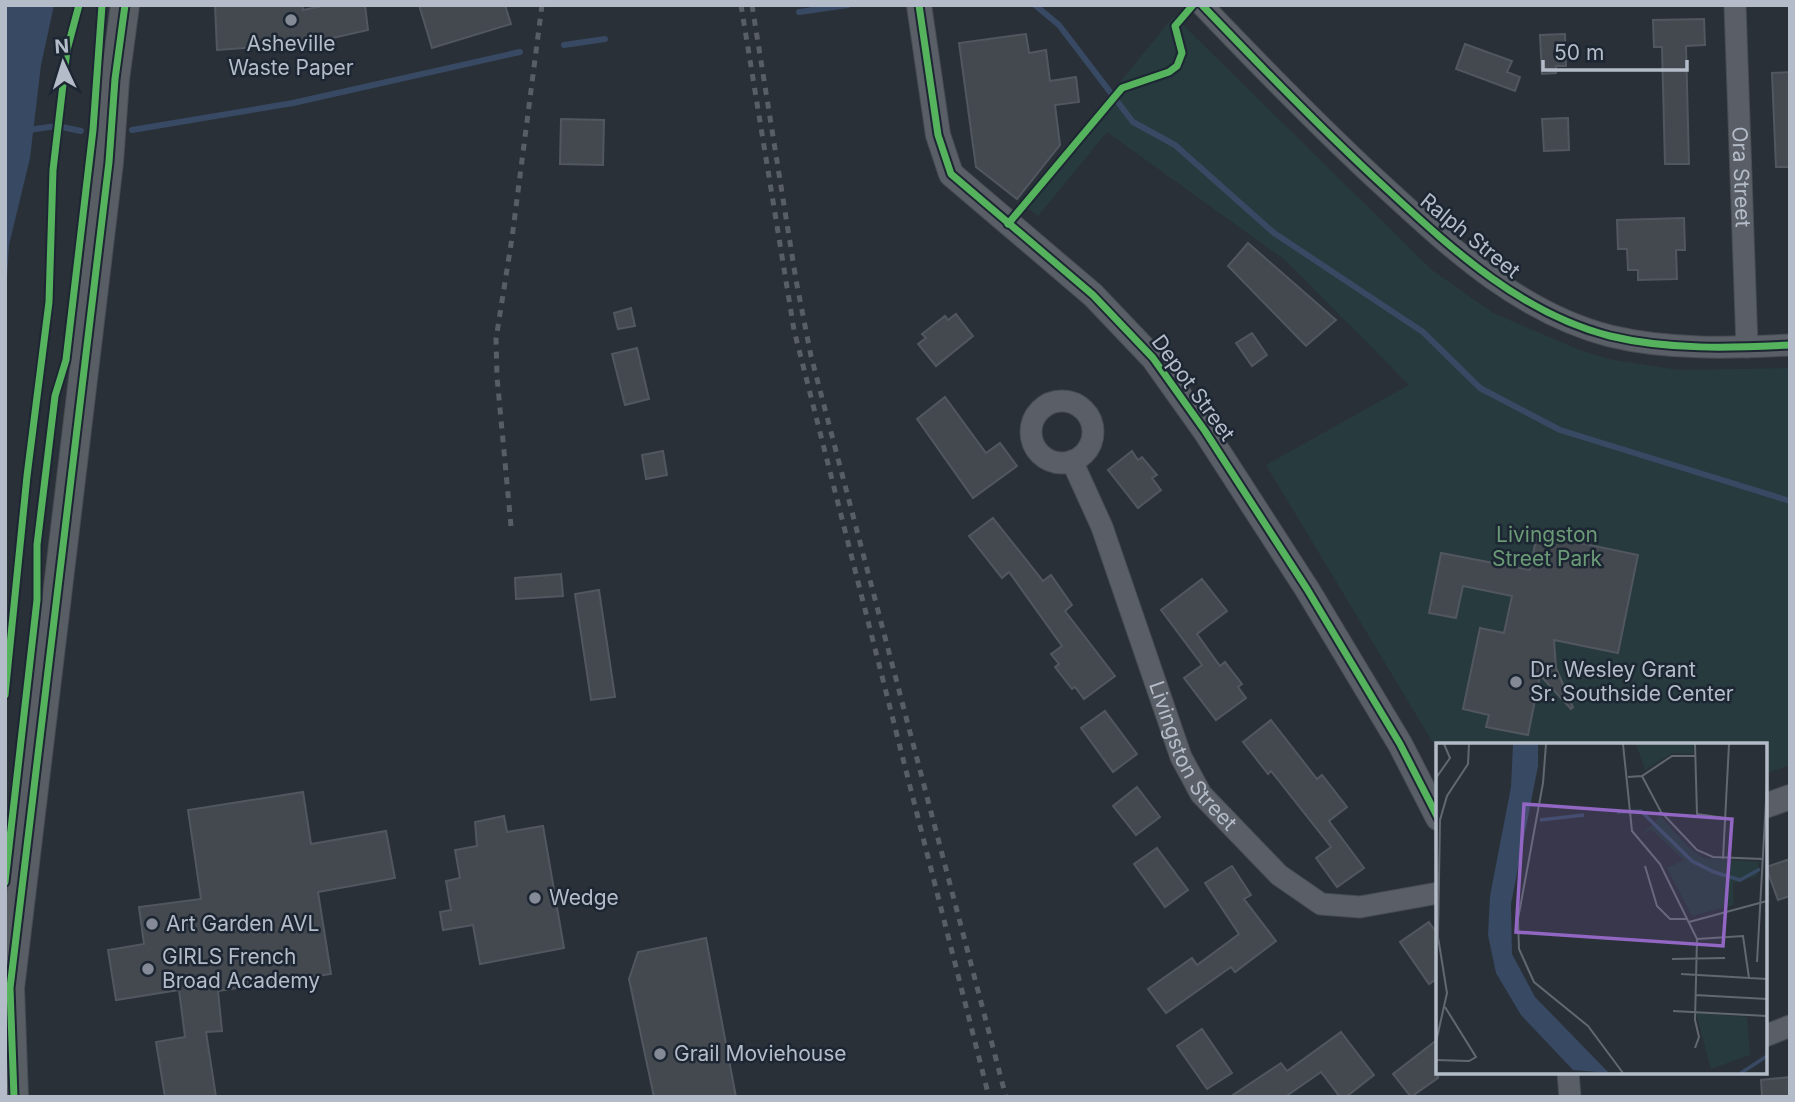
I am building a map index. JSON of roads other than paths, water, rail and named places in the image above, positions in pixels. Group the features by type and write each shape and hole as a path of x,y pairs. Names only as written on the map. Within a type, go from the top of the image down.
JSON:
{"main road":[{"path":"14,1097 10,988 109,162 125,5"}],"street":[{"name":"Ralph Street","path":"1202,5 1320,128 1450,247 1514,293 1608,336 1652,344 1747,347 1790,345"},
{"name":"Ora Street","path":"1735,5 1747,347"},
{"name":"Depot Street","path":"921,14 938,135 951,174 1093,295 1153,358 1205,431 1307,589 1400,744 1436,814"},
{"name":"Livingston Street","path":"1072,461 1102,527 1181,757 1201,794 1279,875 1321,904 1360,908 1436,893"},
{"path":"1767,805 1790,797"},
{"path":"1767,1035 1790,1026"},
{"path":"1569,1074 1570,1097"}],"water":[{"path":"5,5 54,5 41,65 30,158 9,245 5,310"}],"waterway":[{"path":"799,12 848,5"},
{"path":"1035,5 1059,25 1133,122 1175,145 1274,233 1423,332 1480,388 1560,430 1790,501"},
{"path":"564,45 605,39"},
{"path":"132,130 293,103 520,52"},
{"path":"28,130 57,126 81,131"}],"railway":[{"path":"511,526 496,339 542,5"},
{"path":"741,5 794,330 989,1097"},
{"path":"752,5 796,280 811,356 1006,1097"}],"place":[{"name":"Asheville Waste Paper","path":"291,20"},
{"name":"Dr. Wesley Grant Sr. Southside Center","path":"1516,682"},
{"name":"Wedge","path":"535,898"},
{"name":"Art Garden AVL","path":"152,924"},
{"name":"GIRLS French Broad Academy","path":"148,969"},
{"name":"Grail Moviehouse","path":"660,1054"}],"park label":[{"name":"Livingston Street Park","path":"1547,547"}]}
